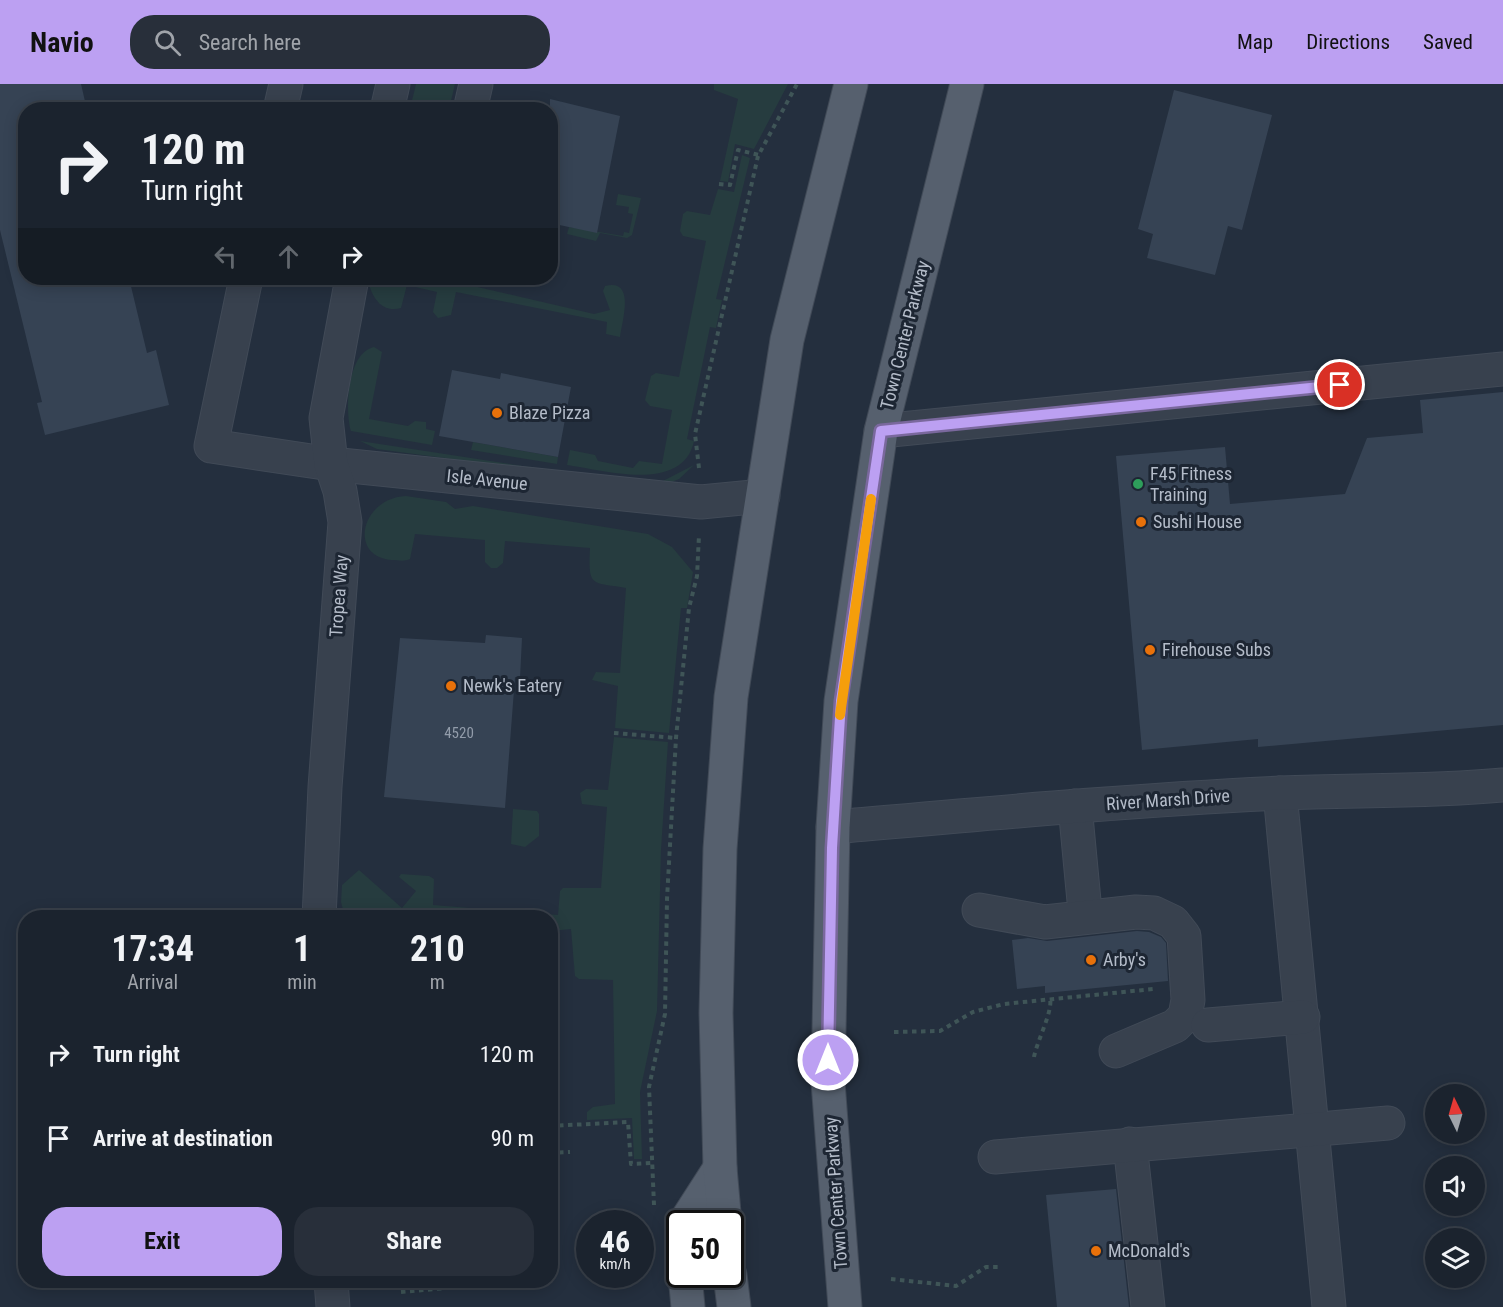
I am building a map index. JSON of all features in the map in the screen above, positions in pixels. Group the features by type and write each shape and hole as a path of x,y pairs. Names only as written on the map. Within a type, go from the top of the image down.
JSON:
{"main road":[{"path":"724,1210 720,1168 716,1013 720,849 731,697 787,340 851,84"},
{"name":"Town Center Parkway","path":"845,1307 828,1082 833,827 841,701 881,431 967,84"},
{"path":"693,1210 720,1168"},
{"path":"686,1288 688,1307"},
{"path":"732,1288 734,1307"}],"street":[{"path":"282,102 286,84"},
{"path":"389,102 393,84"},
{"path":"472,102 476,84"},
{"name":"Isle Avenue","path":"245,285 211,446 331,464 701,502 763,496"},
{"name":"Tropea Way","path":"319,910 325,787 345,522 340,491 331,464 326,418 351,285"},
{"path":"881,431 1503,369"},
{"name":"River Marsh Drive","path":"833,827 1075,806 1280,793 1458,789 1503,785"},
{"path":"1280,793 1329,1307"},
{"path":"1075,806 1084,901"},
{"path":"980,910 1045,922 1136,912 1154,913 1173,922 1184,936 1188,1000 1185,1016 1175,1026 1116,1051"},
{"path":"1208,1024 1302,1017"},
{"path":"995,1157 1388,1123"},
{"path":"1130,1144 1148,1307"},
{"path":"332,1288 333,1307"}],"path":[{"path":"699,462 695,434 759,155 797,84"},
{"path":"718,184 730,185 738,150 759,155"},
{"path":"654,1210 649,1087 665,1014 667,899 676,738 689,608 697,576"},
{"path":"614,733 676,738"},
{"path":"894,1032 940,1032 973,1012 986,1008 1159,988"},
{"path":"1034,1057 1038,1039 1052,1006 1050,999"},
{"path":"558,1126 628,1122 631,1164 652,1163"},
{"path":"558,1153 570,1152"},
{"path":"891,1279 956,1286 986,1267 1002,1267"},
{"path":"401,1293 454,1288"}],"green space":[{"path":"416,84 455,84 451,102 412,102"},
{"path":"714,84 788,84 754,149 735,144 728,182 720,181 738,99 714,90"},
{"path":"742,155 750,158 716,299 722,300 716,328 710,327 687,439 694,441 687,457 675,468 640,475 567,465 570,450 595,455 598,461 633,468 639,461 662,464 672,410 650,406 645,400 651,376 656,373 679,377 706,241 683,236 680,231 683,214 687,211 710,215 718,189 734,192"},
{"path":"618,194 641,198 632,235 627,238 600,233 596,241 567,234 569,227 623,236 624,232 629,233 633,214 628,213 629,207 616,205"},
{"path":"369,285 407,285 401,308 384,307 374,296"},
{"path":"407,285 469,285 594,314 610,310 603,291 605,286 615,285 621,288 625,302 620,337 606,334 607,322 456,292 451,315 438,318 433,312 437,292"},
{"path":"374,347 382,352 369,419 408,426 415,421 426,422 426,429 435,431 432,445 351,431 348,409 353,370 365,351"},
{"path":"360,441 640,484 657,484 694,465 679,479 660,487 377,449"},
{"path":"473,442 558,457 557,464 471,450"},
{"path":"406,496 446,502 455,509 473,506 648,534 672,547 693,572 687,608 681,608 669,733 615,728 618,686 592,680 596,672 620,673 626,588 594,581 590,570 590,548 505,541 503,563 497,568 491,568 485,562 485,540 415,534 410,559 391,560 377,556 369,549 365,539 370,516 379,506 391,499"},
{"path":"614,737 668,742 661,850 657,1011 640,1092 642,1159 634,1159 632,1118 587,1120 587,1112 593,1107 615,1104 613,980 579,979 575,976 571,929 558,930 560,891 563,888 601,888 607,807 582,804 580,793 586,789 608,790"},
{"path":"513,809 537,811 539,814 539,836 525,847 511,844"},
{"path":"359,870 402,908 416,891 399,877 401,874 429,876 434,879 433,905 496,910 343,910 342,885"}],"building":[{"path":"0,84 81,84 85,102 18,102 18,285 131,285 147,353 156,350 169,405 45,435 37,403 42,402 0,230"},
{"path":"1174,90 1272,115 1242,230 1228,226 1215,275 1147,258 1153,234 1138,229"},
{"path":"550,99 620,116 597,233 558,225 558,102 550,102"},
{"name":"Blaze Pizza","path":"452,370 500,379 501,373 571,387 558,457 439,436"},
{"path":"1503,392 1503,725 1258,747 1258,739 1142,750 1116,456 1225,447 1230,504 1345,494 1367,438 1423,433 1420,400"},
{"path":"486,635 522,638 520,678 515,677 505,808 384,797 400,638 485,643"},
{"name":"Arby's","path":"1137,931 1149,932 1161,937 1166,943 1168,981 1045,993 1045,986 1017,989 1012,940 1028,938 1047,941"},
{"name":"McDonald's","path":"1116,1189 1129,1307 1057,1307 1046,1195"}],"slow traffic":[{"path":"840,715 871,499"}],"place":[{"name":"Blaze Pizza","path":"497,413"},
{"name":"F45 Fitness Training","path":"1138,484"},
{"name":"Sushi House","path":"1141,522"},
{"name":"Firehouse Subs","path":"1150,650"},
{"name":"Newk's Eatery","path":"451,686"},
{"name":"Arby's","path":"1091,960"},
{"name":"McDonald's","path":"1096,1251"}],"route":[{"path":"828,1060 832,848 841,701 881,431 1340,385"}]}
